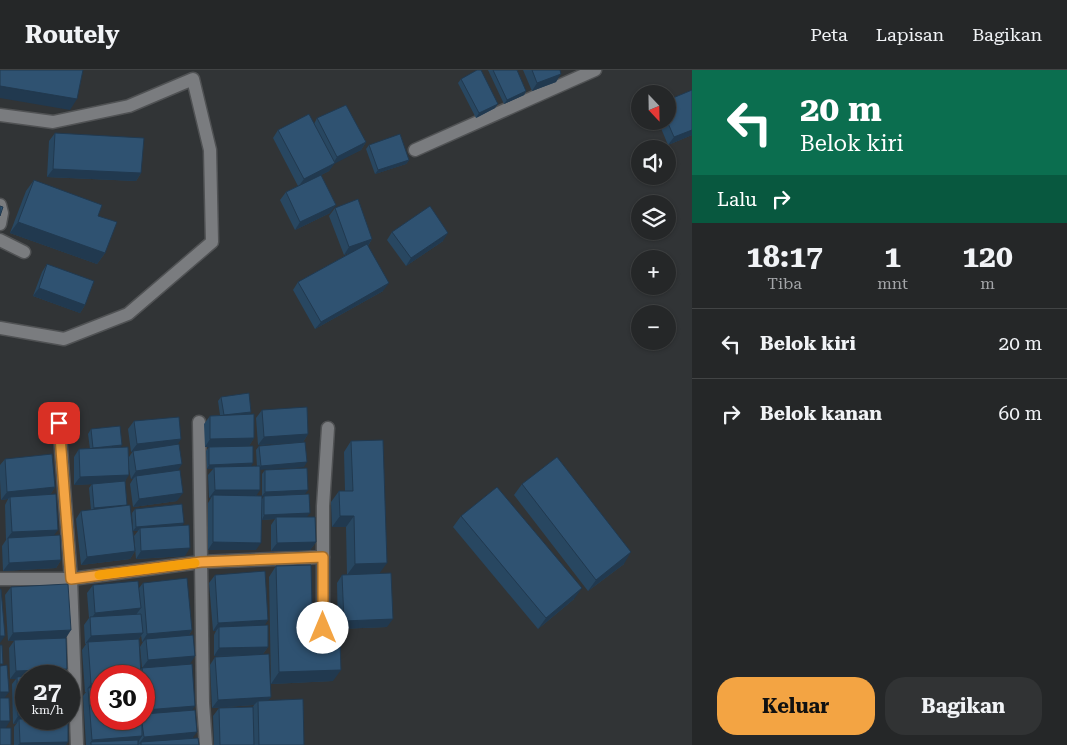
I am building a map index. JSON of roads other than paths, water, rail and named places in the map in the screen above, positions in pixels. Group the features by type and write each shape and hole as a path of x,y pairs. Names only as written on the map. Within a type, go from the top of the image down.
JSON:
{"street":[{"path":"414,150 595,70"},
{"path":"0,115 53,122 129,106 193,79 210,150 212,242 128,314 64,339 0,328"},
{"path":"0,205 2,213 0,224"},
{"path":"0,240 24,252"},
{"path":"199,422 203,703 206,745"},
{"path":"59,423 71,579 77,745"},
{"path":"323,628 323,506 328,428"},
{"path":"0,579 71,579 201,562 323,557"}]}
